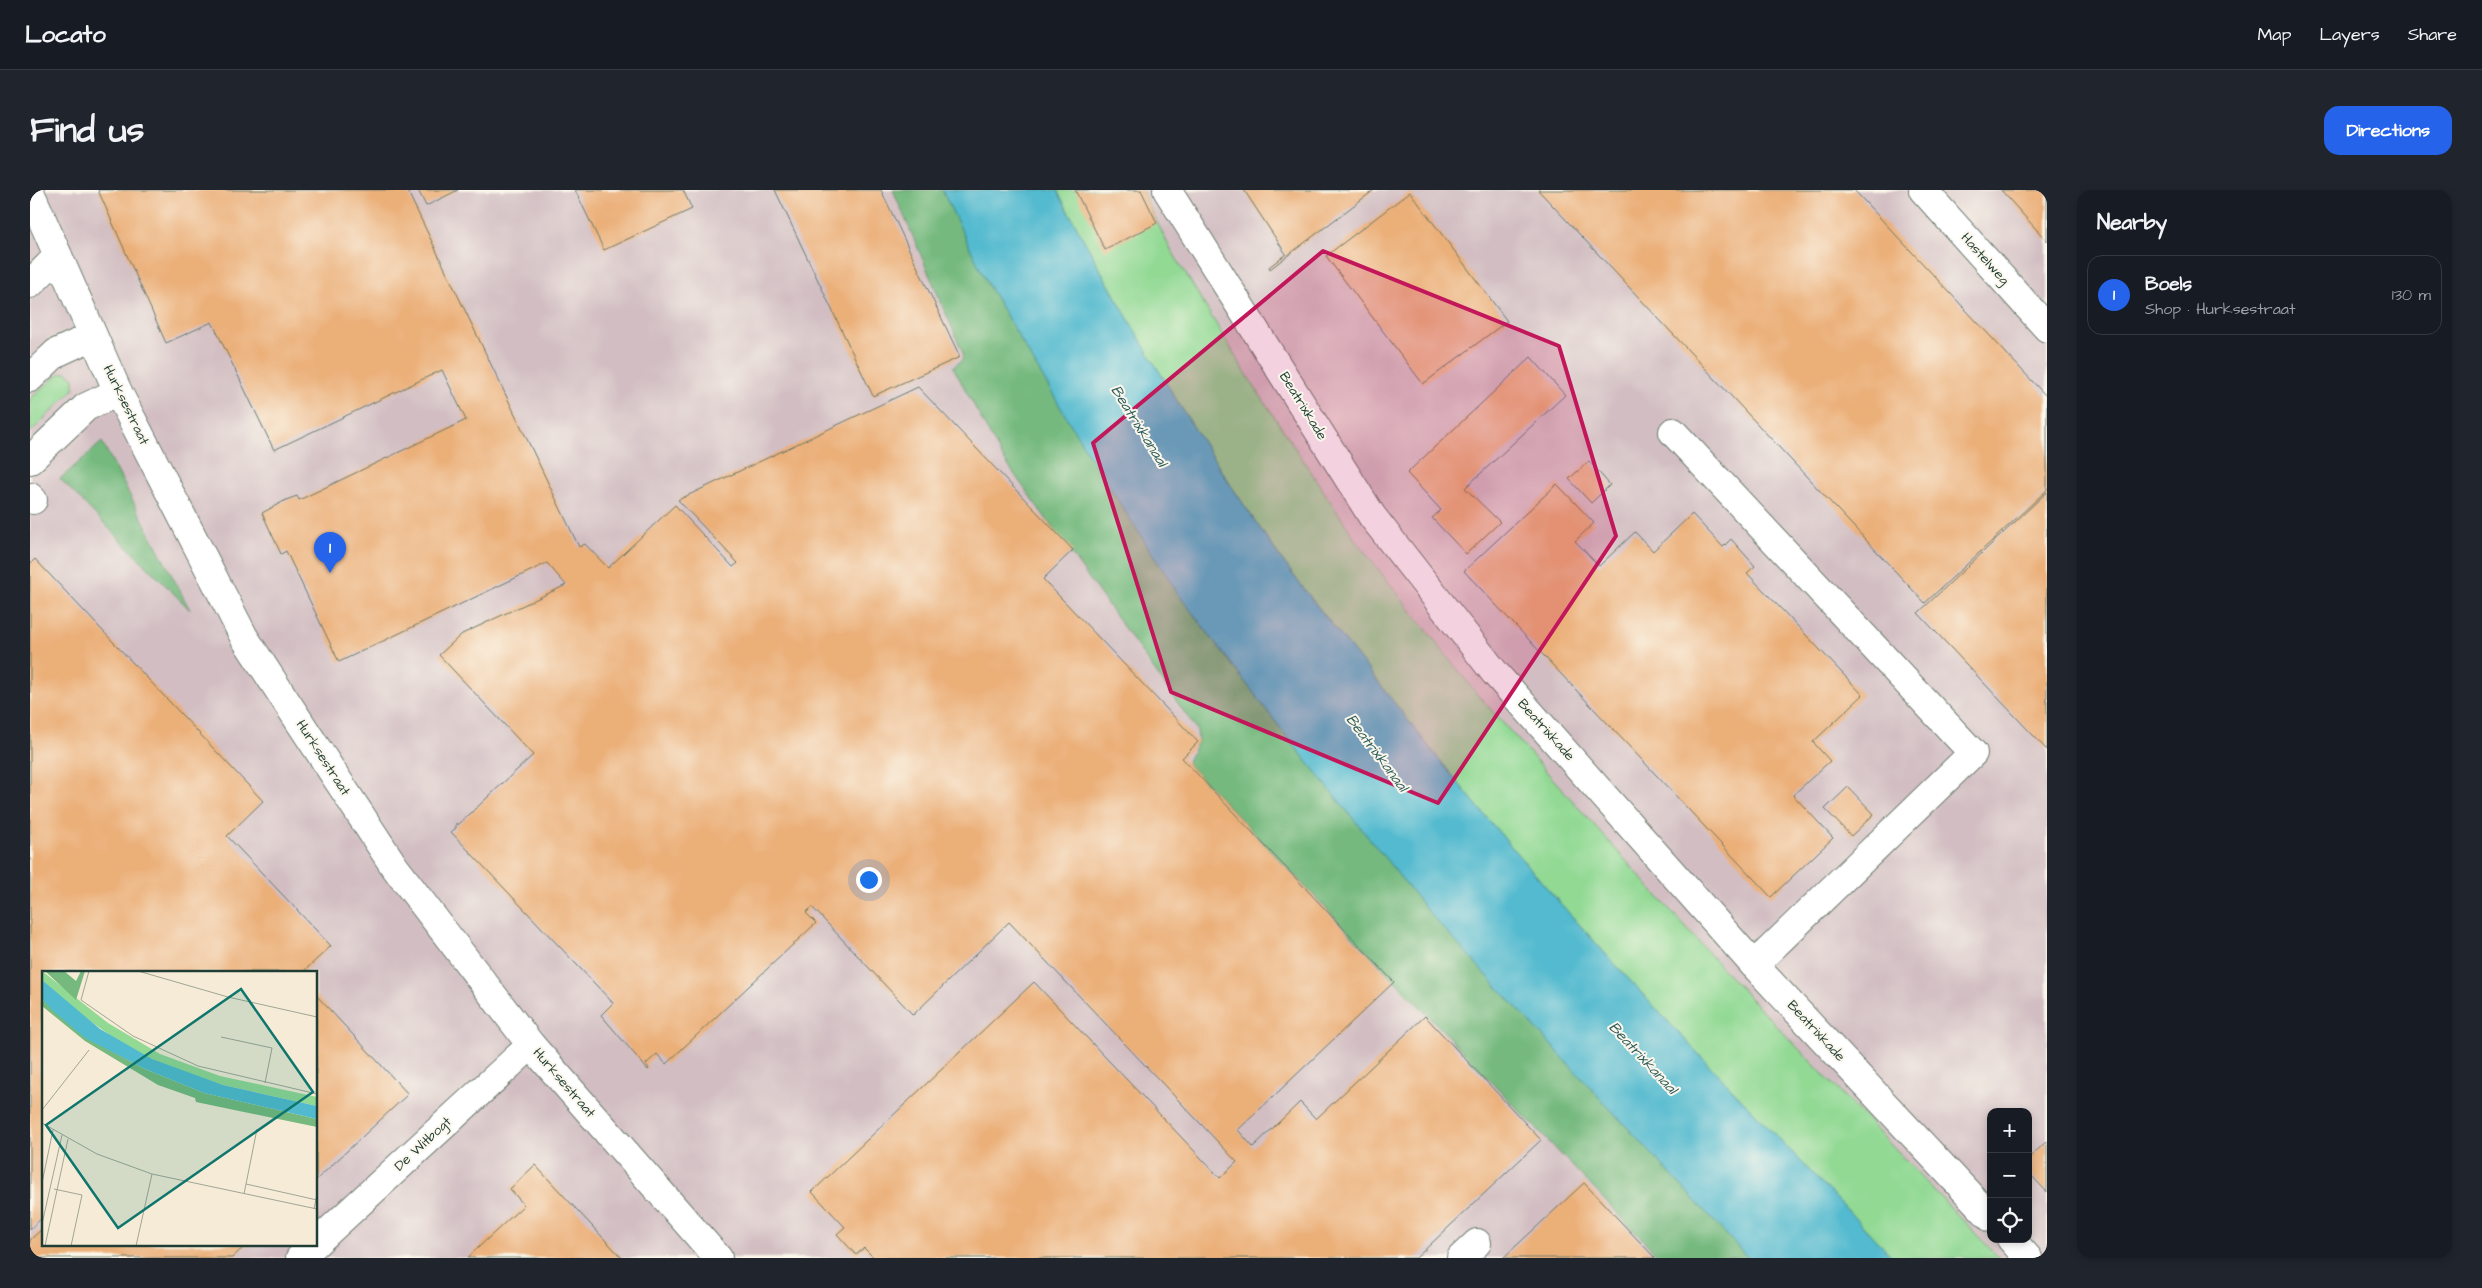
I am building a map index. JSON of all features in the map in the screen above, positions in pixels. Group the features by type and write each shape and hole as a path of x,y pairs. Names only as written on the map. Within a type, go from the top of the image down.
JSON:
{"street":[{"name":"Beatrixkade","path":"1167,190 1372,516 1495,673 1754,965 1987,1214"},
{"name":"Hastelweg","path":"1923,190 2047,328"},
{"name":"Hurksestraat","path":"30,192 118,392 244,637 394,866 531,1045 718,1258"},
{"path":"30,284 58,256"},
{"path":"30,378 56,353 93,336"},
{"path":"30,460 86,407 118,392"},
{"path":"1673,432 1973,753 1754,965"},
{"name":"De Witbogt","path":"318,1242 531,1045"},
{"path":"2014,1243 2028,1258"},
{"name":"De Witbogt","path":"300,1258 314,1246"}],"highlighted area":[{"path":"1323,251 1559,346 1616,536 1438,803 1171,692 1093,443"}],"shaded area":[{"path":"30,190 2047,190 2047,1258 30,1258"}],"green space":[{"path":"893,190 942,190 988,285 1090,457 1179,595 1284,733 1431,915 1748,1258 1660,1258 1187,763 1198,741 1197,730 1002,457 953,367 962,360 963,353"},
{"path":"1057,190 1141,190 1170,248 1250,380 1360,546 1477,694 1730,977 1999,1258 1893,1258 1704,1060 1565,909 1448,770 1275,550 1233,489 1154,363 1104,277"},
{"path":"66,372 74,378 74,389 30,433 30,399 59,374"},
{"path":"102,442 190,610 60,479"}],"water":[{"name":"Beatrixkanaal","path":"942,190 1057,190 1104,277 1206,447 1261,530 1318,607 1466,792 1565,909 1704,1060 1893,1258 1748,1258 1431,915 1284,733 1179,595 1090,457 988,285"}],"building":[{"path":"98,190 407,190 579,547 585,544 608,568 675,505 733,567 738,563 678,500 918,387 1073,550 1043,579 1198,742 1182,758 1394,982 1238,1130 1253,1147 1300,1102 1316,1119 1425,1016 1541,1140 1416,1258 874,1258 864,1248 856,1255 837,1234 845,1227 812,1192 1034,982 1220,1178 1237,1162 1009,922 913,1015 812,907 806,913 816,923 666,1064 657,1054 646,1064 648,1070 601,1015 613,1003 451,832 456,828 456,823 458,825 533,755 439,655 462,634 566,585 547,563 339,662 286,551 281,554 262,513 297,496 299,500 466,420 442,370 274,450 212,322 166,343"},
{"path":"418,190 458,190 426,206"},
{"path":"575,190 683,190 692,209 604,250"},
{"path":"775,190 881,190 960,357 873,396"},
{"path":"1075,190 1141,190 1157,223 1105,250"},
{"path":"1244,190 1374,190 1270,269 1269,267 1286,254"},
{"path":"1538,190 1854,190 2047,397 2047,490 1925,603"},
{"path":"2001,190 2047,190 2047,241 2026,218"},
{"path":"1410,192 1507,321 1423,384 1326,256"},
{"path":"1531,357 1565,395 1465,488 1500,522 1466,554 1432,518 1441,510 1407,473"},
{"path":"1589,461 1610,485 1591,503 1569,479"},
{"path":"1557,484 1594,523 1575,541 1599,566 1635,532 1653,551 1692,514 1723,547 1731,539 1755,566 1747,573 1863,695 1813,742 1830,761 1793,795 1833,838 1771,897 1464,571"},
{"path":"2047,492 2047,750 1918,613"},
{"path":"35,559 263,801 227,836 331,946 304,971 42,971 42,1218 30,1229 30,564"},
{"path":"1848,787 1874,814 1851,836 1825,809"},
{"path":"318,997 408,1094 318,1178"},
{"path":"2047,1141 2047,1192 2032,1176 2032,1155"},
{"path":"535,1165 622,1258 467,1258 524,1205 510,1189"},
{"path":"1584,1183 1655,1258 1503,1258"},
{"path":"42,1229 42,1246 245,1246 232,1258 30,1258 30,1240"}],"place":[{"name":"Boels","path":"330,573"}]}
